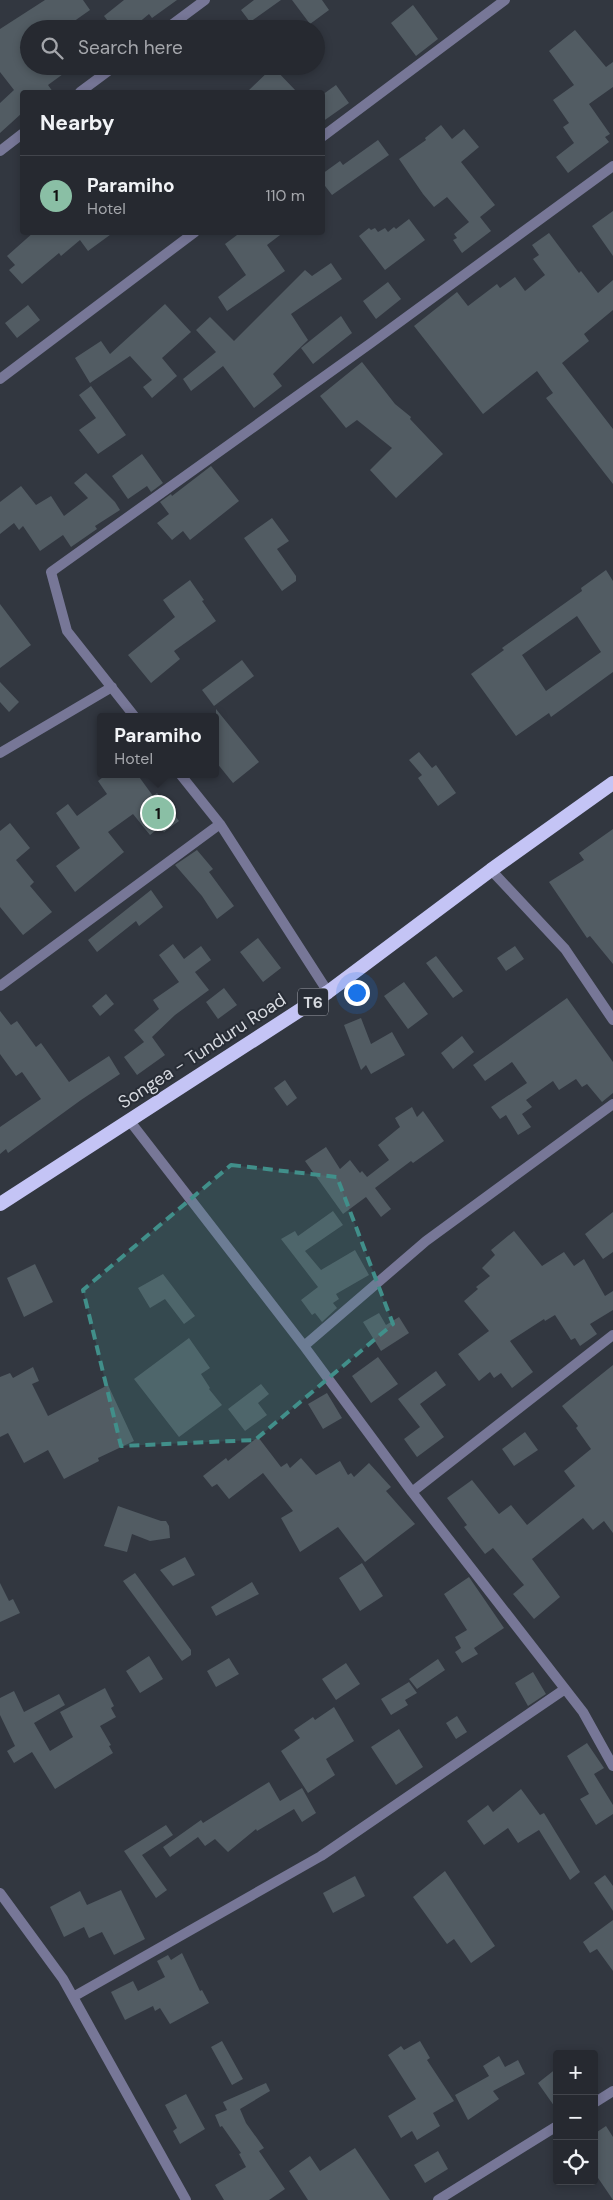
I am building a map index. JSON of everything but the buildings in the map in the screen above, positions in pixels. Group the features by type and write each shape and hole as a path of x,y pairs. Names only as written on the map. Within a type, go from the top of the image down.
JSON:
{"highway":[{"name":"Songea - Tunduru Road","path":"0,1204 328,992 491,870 613,783"}],"street":[{"path":"178,20 206,0"},
{"path":"325,135 505,0"},
{"path":"83,90 103,75"},
{"path":"0,151 20,136"},
{"path":"132,713 67,631 51,572 371,343 613,166"},
{"path":"0,379 191,235"},
{"path":"0,752 112,687"},
{"path":"183,778 220,824 328,992"},
{"path":"0,986 220,824"},
{"path":"491,870 566,950 613,1020"},
{"path":"304,1346 426,1240 613,1104"},
{"path":"129,1120 304,1346 412,1492 583,1712 613,1766"},
{"path":"412,1492 613,1335"},
{"path":"73,1997 321,1856 565,1688"},
{"path":"0,1893 63,1979 186,2200"},
{"path":"598,2100 613,2091"},
{"path":"438,2200 553,2128"}],"highlighted area":[{"path":"231,1165 337,1177 393,1324 255,1440 121,1446 83,1290"}],"place":[{"name":"Paramiho","path":"158,813"}]}
